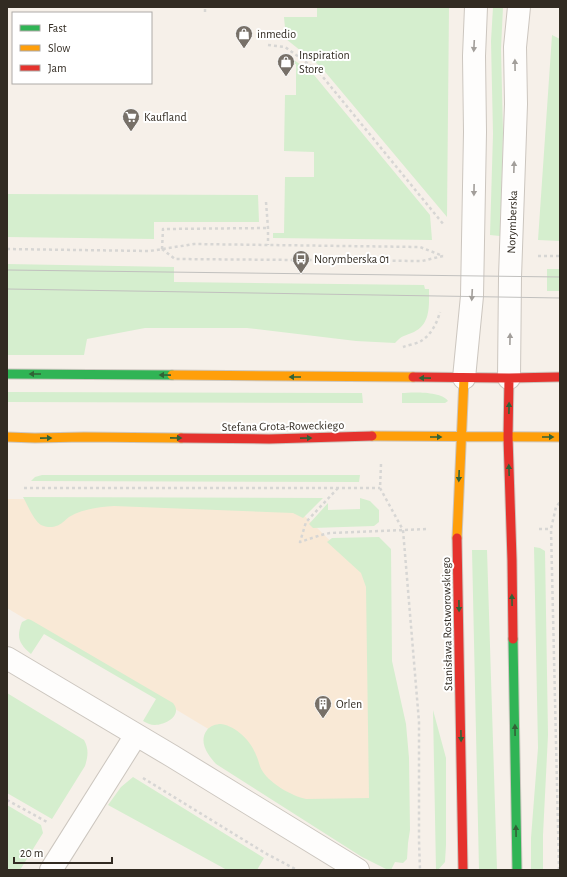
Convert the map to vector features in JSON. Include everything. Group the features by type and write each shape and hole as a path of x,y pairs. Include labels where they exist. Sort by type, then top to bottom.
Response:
{"main road":[{"path":"7,374 464,378 560,377"},
{"name":"Stanisława Rostworowskiego","path":"464,378 457,529 464,870"},
{"name":"Norymberska","path":"508,437 509,378"},
{"name":"Stefana Grota-Roweckiego","path":"7,437 269,439 382,436 560,437"},
{"path":"508,437 512,560 517,870"}],"street":[{"path":"464,378 473,276 472,256 475,132 474,56 476,7"},
{"name":"Norymberska","path":"509,378 510,277 516,104 515,47 519,7"},
{"path":"7,658 358,870"},
{"path":"51,870 136,735"}],"path":[{"path":"205,7 205,12"},
{"path":"268,45 285,47 318,71 446,227"},
{"path":"266,202 268,245"},
{"path":"162,249 163,229 268,228"},
{"path":"7,249 150,251 194,244 420,247 443,256"},
{"path":"162,249 175,259 422,261 443,256"},
{"path":"443,256 443,262"},
{"path":"402,348 421,341 430,333 438,321 441,309"},
{"path":"381,474 380,488 403,530 419,722 420,870"},
{"path":"24,488 380,488"},
{"path":"338,488 306,522 300,542 330,533 426,529"},
{"path":"559,870 551,529 556,507 560,502"},
{"path":"533,529 551,529"},
{"path":"138,774 265,853 297,870"},
{"path":"7,800 47,822"}],"shaded area":[{"path":"7,499 288,500 370,579 374,807 364,840 256,778 255,757 7,608"}],"green space":[{"path":"317,7 449,7 447,217 321,67 286,39 284,17 317,17"},
{"path":"493,7 503,7 501,49 503,133 500,236 490,235 493,134 491,41"},
{"path":"552,35 560,39 560,241 538,240"},
{"path":"285,53 314,75 430,215 432,240 273,238 273,233 284,233 285,177 314,177 314,152 284,151 285,95 296,95 296,64 285,64"},
{"path":"7,194 258,195 259,222 154,222 154,239 7,237"},
{"path":"7,264 174,267 174,282 424,285 425,289 429,289 429,308 424,324 420,329 402,337 395,343 356,341 247,328 145,328 87,339 84,355 7,355"},
{"path":"547,269 560,269 560,291 547,291"},
{"path":"7,392 362,393 363,403 7,402"},
{"path":"419,392 440,395 448,401 445,403 402,403 402,393"},
{"path":"42,475 360,475 359,482 31,481 35,477"},
{"path":"23,497 323,498 303,518 293,513 114,506 85,510 69,517 60,525 46,527 38,523"},
{"path":"360,498 370,501 379,510 379,522 374,526 313,528 309,524 328,503 328,510 360,509"},
{"path":"379,537 391,549 392,661 406,724 409,758 410,830 407,859 403,863 395,862 391,870 388,870 362,857 216,764 207,752 203,739 210,727 217,724 227,725 242,735 251,745 262,770 271,781 282,789 300,797 306,799 369,798 366,587 361,573 327,542 332,538"},
{"path":"534,547 545,551 548,735 543,835 543,870 531,870 531,838 538,748"},
{"path":"472,550 487,550 497,870 479,870"},
{"path":"28,619 173,703 176,707 175,715 168,721 159,725 152,725 143,721 156,699 44,634 31,654 21,643 19,636 22,622"},
{"path":"7,693 84,740 86,743 88,753 85,766 52,819 7,793"},
{"path":"433,710 446,758 445,862 438,870 436,870"},
{"path":"133,777 264,858 257,870 227,870 108,805 121,787"},
{"path":"7,805 41,825 43,833 20,870 7,870"}],"tram line":[{"path":"7,270 560,277"},
{"path":"7,289 560,298"}],"traffic: fast":[{"path":"7,374 172,375"},
{"path":"513,639 517,870"}],"traffic: slow":[{"path":"172,375 413,377"},
{"path":"457,538 464,378"},
{"path":"372,436 560,437"},
{"path":"7,437 181,438"}],"traffic: jam":[{"path":"413,377 560,377"},
{"path":"509,378 508,437 513,639"},
{"path":"181,438 269,439 372,436"},
{"path":"457,538 463,870"}],"place":[{"name":"inmedio","path":"244,49"},
{"name":"Inspiration Store","path":"286,77"},
{"name":"Kaufland","path":"131,132"},
{"name":"Norymberska 01","path":"301,274"},
{"name":"Orlen","path":"323,719"}]}
